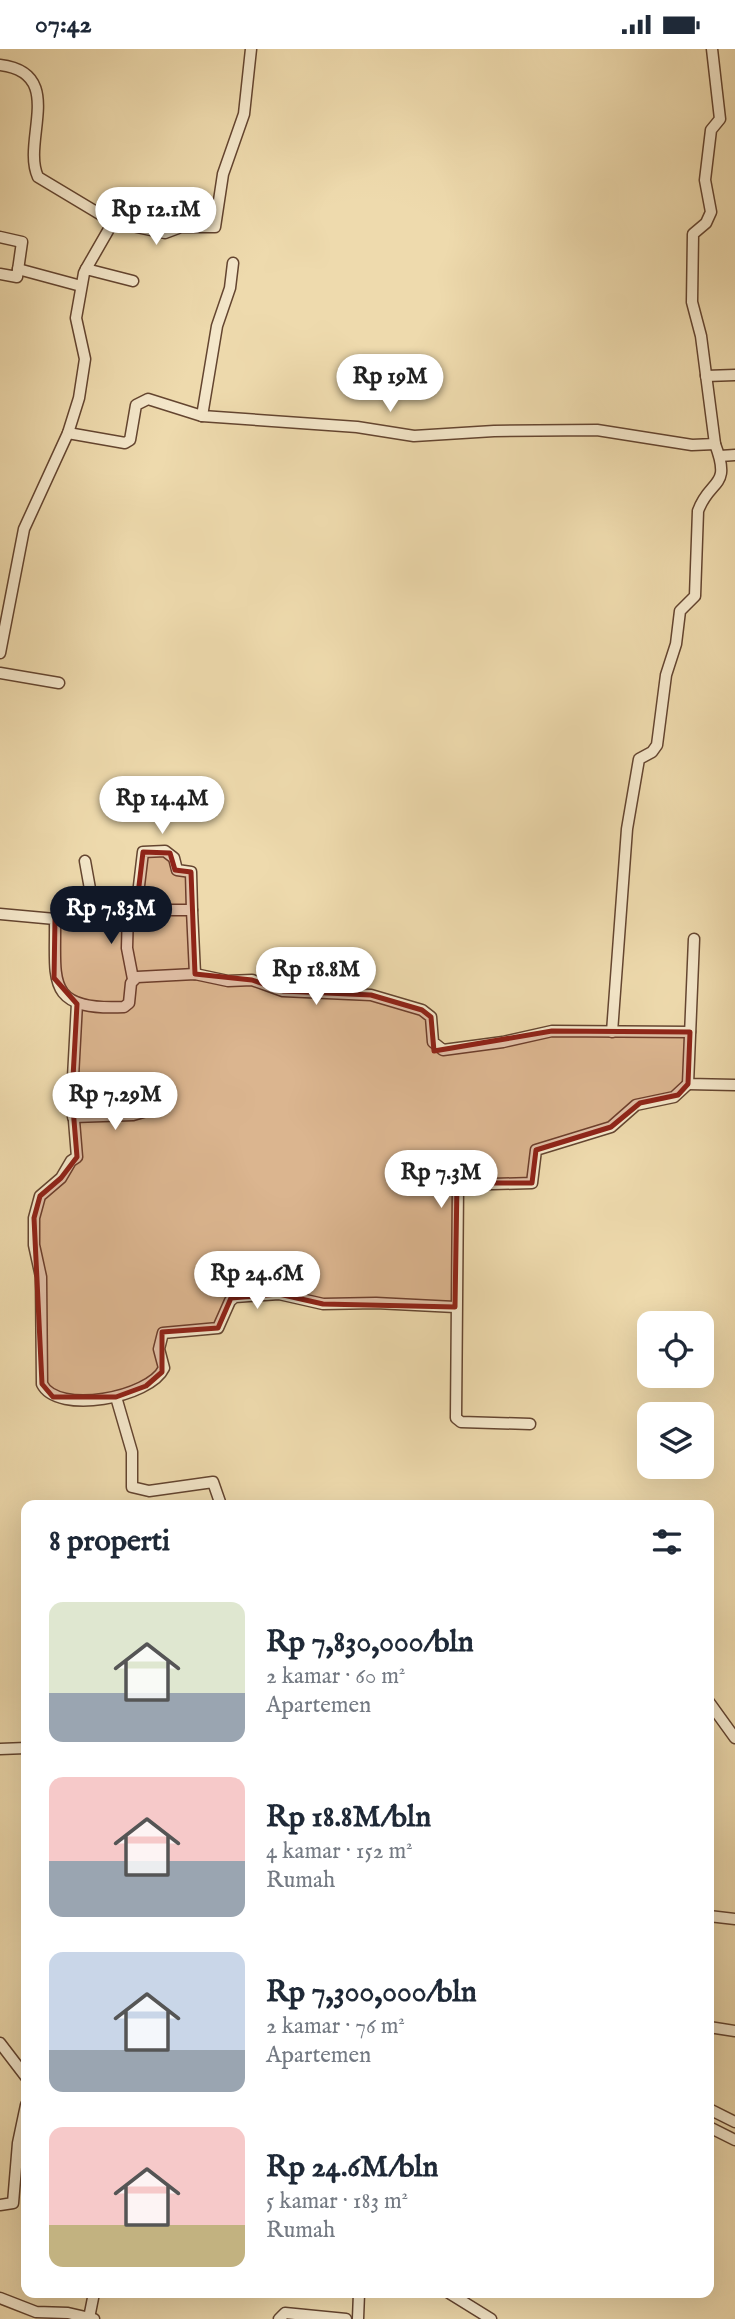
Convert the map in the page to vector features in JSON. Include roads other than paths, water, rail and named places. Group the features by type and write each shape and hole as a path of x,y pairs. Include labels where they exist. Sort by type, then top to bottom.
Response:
{"street":[{"path":"0,65 22,71 34,85 38,101 35,165 38,177 113,222 165,233 181,227 215,227 223,174 244,114 251,49"},
{"path":"612,1032 631,801 639,759 652,752 657,745 666,674 676,644 680,611 695,596 698,511 706,493 721,479 720,456 715,444 701,336 692,302 691,253 694,234 706,223 711,212 705,180 710,130 720,119 712,49"},
{"path":"0,653 5,601 24,529 68,433 79,398 85,359 76,318 81,286 86,269 113,222"},
{"path":"0,237 22,241 17,278 0,274"},
{"path":"202,415 217,326 230,288 233,263"},
{"path":"18,269 81,286"},
{"path":"86,269 133,281"},
{"path":"706,376 735,375"},
{"path":"68,433 125,443 130,440 134,411 140,401 148,400 202,415 357,427 414,436 494,431 597,430 692,445 715,444"},
{"path":"720,456 735,455"},
{"path":"0,673 60,683"},
{"path":"55,919 54,978 62,991 77,1003 108,1008 128,1006 133,979 127,948 143,852 165,852 174,858 177,870 191,872 195,974"},
{"path":"85,861 92,900"},
{"path":"92,900 132,911 192,910"},
{"path":"0,913 55,919 71,918 92,900"},
{"path":"688,1084 694,939"},
{"path":"133,979 195,974 228,981 252,980 284,991 371,995 422,1010 431,1017 433,1042 443,1050 503,1042 552,1031 690,1032"},
{"path":"77,1003 72,1052 77,1157 71,1161 61,1178 40,1196 34,1218 34,1245 41,1277 42,1384 53,1397 71,1400 116,1397 146,1386 162,1372 164,1364 159,1349 163,1333 218,1328 230,1301 235,1297 279,1294 323,1304 376,1303 455,1307"},
{"path":"530,1424 457,1419 455,1307 458,1185 532,1183 536,1150 611,1127 636,1105 674,1097 688,1084 735,1085"},
{"path":"73,1117 133,1115 150,1109"},
{"path":"116,1397 132,1452 132,1487 149,1490 213,1482 219,1500"},
{"path":"714,1709 735,1738"},
{"path":"0,1749 21,1748"},
{"path":"714,1917 735,1919"},
{"path":"714,2028 735,2031"},
{"path":"0,2043 21,2070"},
{"path":"714,2112 735,2122"},
{"path":"0,2205 13,2203 21,2129"},
{"path":"714,2130 735,2140"},
{"path":"0,2298 36,2312 68,2313 92,2318 94,2298"},
{"path":"358,2319 359,2298"},
{"path":"457,2298 491,2319"},
{"path":"279,2319 285,2313 346,2319"}]}
